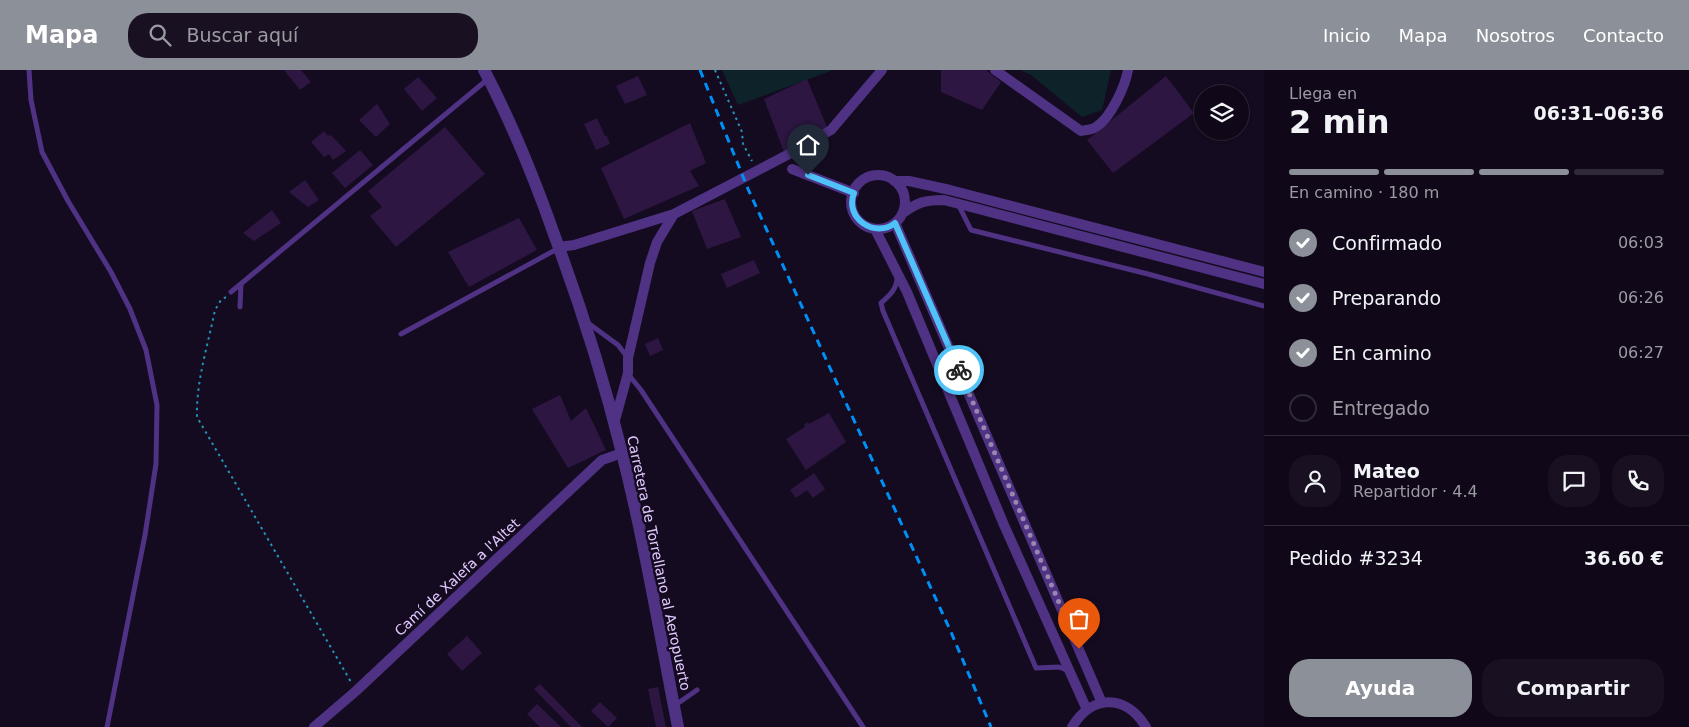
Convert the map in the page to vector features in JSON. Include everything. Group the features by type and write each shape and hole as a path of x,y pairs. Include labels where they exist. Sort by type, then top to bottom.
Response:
{"street":[{"path":"559,248 674,214 789,154 831,130 882,70"},
{"path":"995,70 1081,131 1096,127 1109,114 1126,84 1128,70"},
{"name":"Carretera de Torrellano al Aeropuerto","path":"486,74 530,171 559,248 614,424 642,540 678,727"},
{"path":"792,168 854,193"},
{"path":"903,212 905,204 904,195 900,187 887,177 878,175 869,177 861,181 854,193 852,205 854,214 859,221 875,229 895,223 903,212 915,204 927,200 944,200 1264,284"},
{"path":"894,181 909,181 950,190 1264,272"},
{"path":"614,424 628,373 628,358 650,263 658,242 674,214"},
{"path":"895,223 1102,703"},
{"path":"875,229 910,301 1004,525 1086,710"},
{"name":"Camí de Xalefa a l'Altet","path":"314,727 602,460 622,452"},
{"path":"1072,727 1079,716 1086,710 1102,703 1116,703 1128,707 1139,716 1146,727"}],"lane":[{"path":"29,70 31,100 42,152 68,201 111,272 130,309 146,350 157,405 156,464 145,535 107,727"},
{"path":"232,292 486,74"},
{"path":"957,204 972,230 1148,274 1264,306"},
{"path":"401,334 559,248"},
{"path":"897,273 897,285 881,303 883,311 1013,615 1036,668 1059,667 1069,671"},
{"path":"240,307 241,284"},
{"path":"583,320 618,344 628,358"},
{"path":"628,373 863,727"},
{"path":"674,706 697,690"}],"path":[{"path":"715,70 742,132 743,144 757,170"},
{"path":"232,292 221,300 215,310 200,380 197,417 356,690"}],"shaded area":[{"path":"722,70 833,70 738,105"},
{"path":"1020,70 1111,70 1102,110 1082,117 1031,75"}],"building":[{"path":"284,70 301,70 311,82 300,90"},
{"path":"941,70 986,70 1001,82 982,110 941,92"},
{"path":"638,76 647,95 625,104 616,86"},
{"path":"1166,76 1194,113 1113,173 1087,140"},
{"path":"418,77 437,98 422,111 404,89"},
{"path":"807,79 827,127 784,152 764,99"},
{"path":"377,104 390,124 376,137 359,120"},
{"path":"597,118 610,144 596,150 584,124"},
{"path":"690,123 706,163 690,171 699,186 624,219 601,168"},
{"path":"445,127 485,174 396,247 370,216 382,207 368,191"},
{"path":"324,131 328,136 331,135 346,151 333,160 329,154 324,157 311,142"},
{"path":"360,150 373,165 345,188 332,173"},
{"path":"305,180 319,200 308,207 289,192"},
{"path":"725,199 741,237 707,249 692,211"},
{"path":"272,210 281,223 254,241 243,233"},
{"path":"519,218 537,250 469,287 448,252"},
{"path":"754,260 760,273 727,288 721,274"},
{"path":"658,338 663,350 650,356 645,344"},
{"path":"560,395 571,421 586,408 606,450 568,468 532,409"},
{"path":"829,413 846,442 806,470 786,439 805,427 804,425 808,422 809,424"},
{"path":"814,473 825,489 813,498 807,490 796,498 790,490"},
{"path":"467,636 482,653 462,671 447,654"},
{"path":"540,684 582,727 571,727 534,689"},
{"path":"658,687 666,727 656,727 648,689"},
{"path":"600,702 617,718 608,727 591,711"},
{"path":"537,704 561,727 540,727 527,714"}],"railway":[{"path":"700,70 748,189 951,632 991,727"}],"way so far":[{"path":"959,370 1079,649"}],"route":[{"path":"808,175 854,193 852,205 854,214 866,226 875,229 892,226 895,223 959,370"}]}
